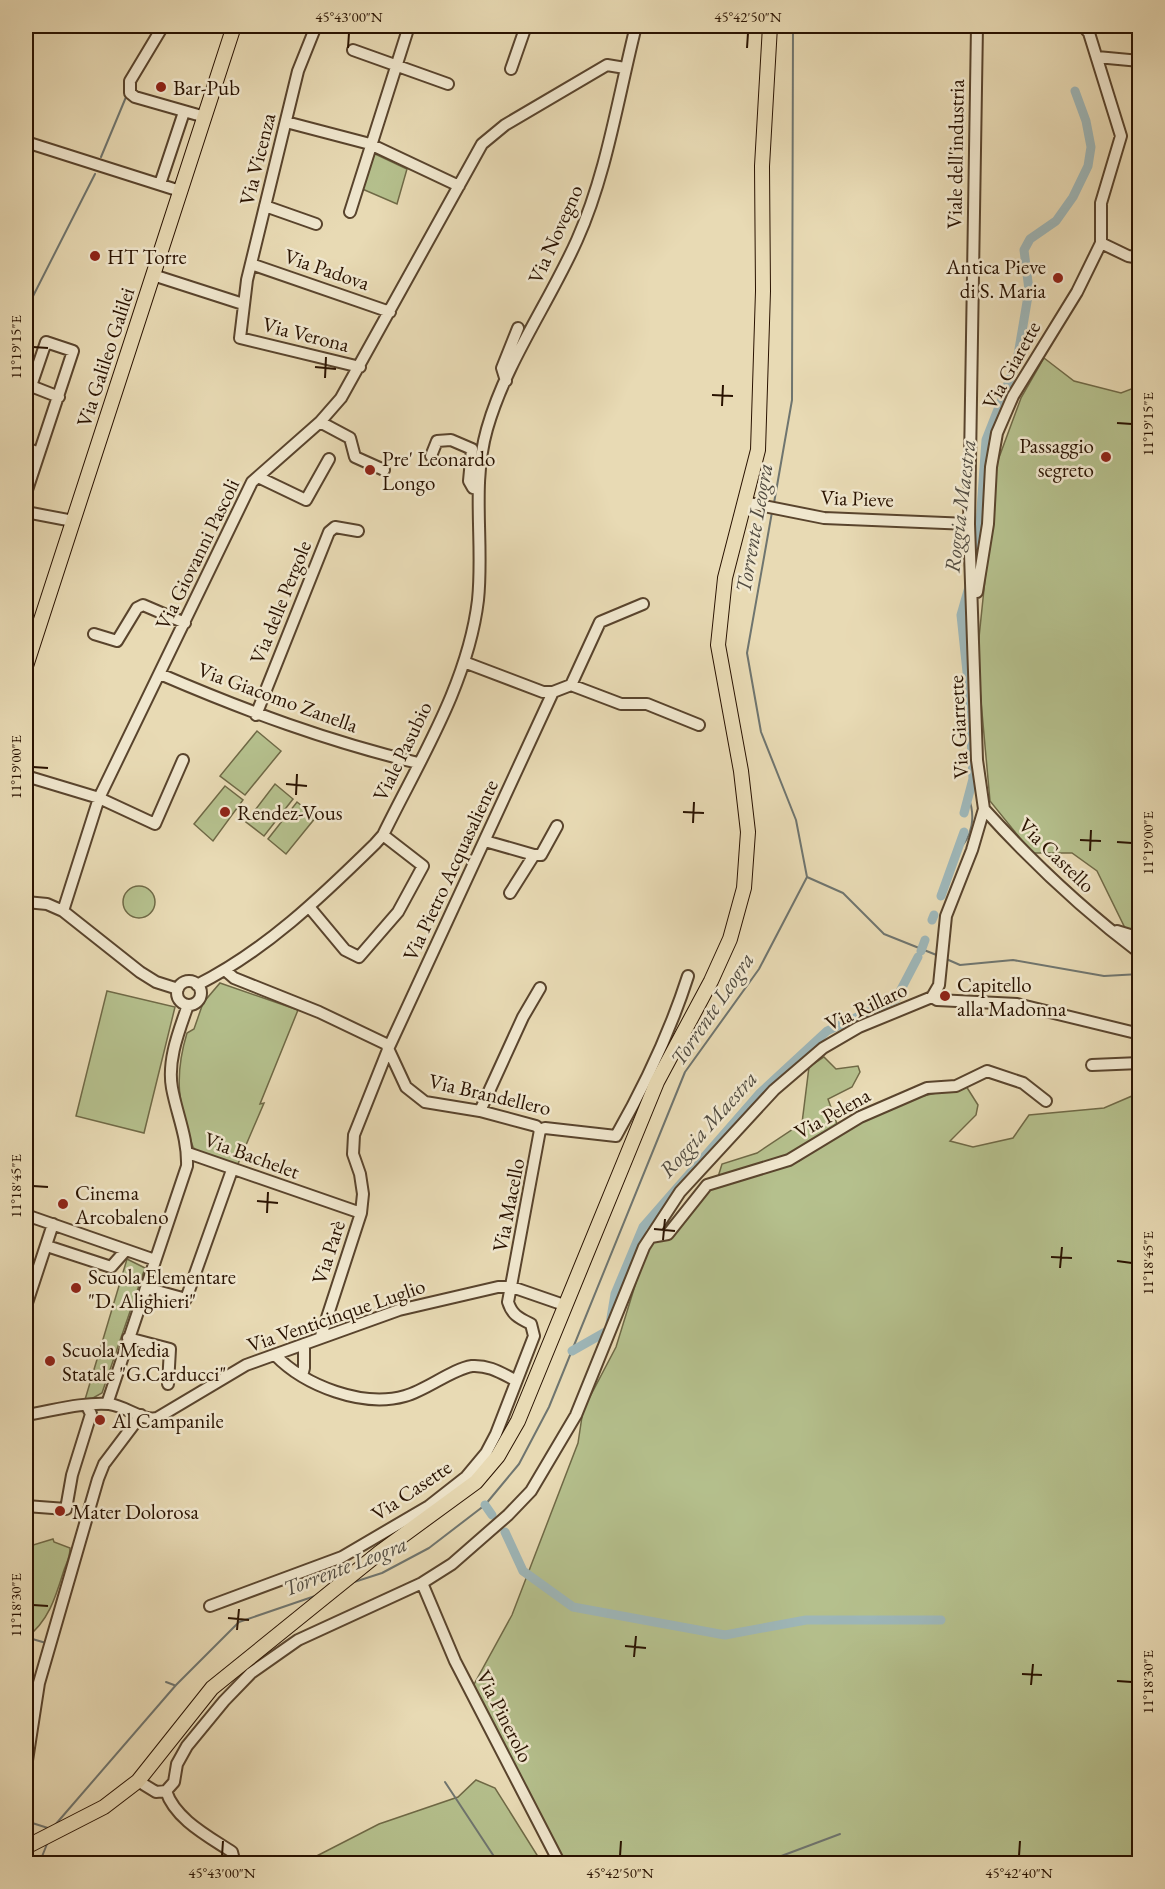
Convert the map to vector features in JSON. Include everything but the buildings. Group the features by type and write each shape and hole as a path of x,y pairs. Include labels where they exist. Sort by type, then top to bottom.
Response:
{"main road":[{"name":"Via Galileo Galilei","path":"26,666 234,26"},
{"path":"26,1847 115,1800 138,1781 212,1688 378,1553 476,1482 498,1456 518,1421 657,1082 724,953 744,888 748,832 741,771 718,645 725,578 758,450 763,291 762,166 770,26"}],"street":[{"path":"163,26 129,87 135,97 205,117"},
{"name":"Via Vicenza","path":"243,304 298,71 316,26"},
{"path":"350,212 394,66 409,26"},
{"path":"511,69 526,26"},
{"name":"Via Novegno","path":"482,448 506,381 589,213 636,26"},
{"name":"Viale dell'industria","path":"973,643 969,524 977,26"},
{"path":"1083,26 1089,33 1121,136 1101,203 1101,243 1128,256 1140,258"},
{"path":"353,50 448,84"},
{"path":"1097,57 1140,62"},
{"name":"Via Giovanni Pascoli","path":"63,911 99,798 252,482 321,422 341,398 360,368 482,144 505,125 607,65 625,68"},
{"path":"160,184 184,112"},
{"path":"286,122 372,139 459,186"},
{"path":"26,142 180,190"},
{"path":"265,206 316,224"},
{"name":"Via Giarette","path":"973,622 988,524 991,467 997,433 1013,396 1077,292 1101,243"},
{"name":"Via Padova","path":"251,264 390,312"},
{"path":"153,275 243,304"},
{"name":"Via Verona","path":"243,304 240,338 360,368"},
{"path":"506,381 502,368 518,328"},
{"path":"26,493 59,397 73,351 46,342 28,386 59,397"},
{"path":"321,422 350,438 355,457 384,470"},
{"path":"431,456 437,441 452,440 472,449 469,481 473,488 478,489"},
{"path":"26,448 39,453"},
{"name":"Viale Pasubio","path":"178,989 187,981 197,985 226,971 310,908 383,835 464,662 478,600 478,489 482,448"},
{"path":"258,477 306,500 329,459"},
{"name":"Via Pieve","path":"744,502 802,515 969,524"},
{"path":"26,512 73,521"},
{"name":"Via delle Pergole","path":"256,715 329,532 335,527 342,526 358,531"},
{"path":"571,685 600,622 643,604"},
{"path":"94,634 117,641 137,608 142,605 185,623"},
{"name":"Via Giarrette","path":"973,643 977,760 984,809"},
{"path":"464,662 543,692 553,692 571,685 621,704 647,704 699,725"},
{"name":"Via Giacomo Zanella","path":"160,674 256,715 314,736 418,763"},
{"name":"Via Pietro Acquasaliente","path":"383,1064 553,692"},
{"path":"26,776 99,798 155,824 183,760"},
{"name":"Via Castello","path":"984,809 1030,860 1105,927 1140,953"},
{"name":"Via Rillaro","path":"166,1791 174,1782 177,1764 187,1746 224,1701 251,1673 298,1640 422,1582 479,1543 531,1491 576,1415 603,1353 627,1286 651,1237 680,1192 774,1090 823,1048 859,1027 932,997 939,985 946,915 972,850 984,809"},
{"path":"485,841 541,855 557,826"},
{"path":"310,908 345,950 359,957 398,912 423,866 383,835"},
{"path":"510,893 534,855"},
{"path":"26,902 47,904 63,911 141,972 156,982 178,989 178,1000 188,1005 196,1003 200,996 197,985"},
{"name":"Via Castello","path":"1105,927 1140,938"},
{"path":"226,971 234,978 320,1012 381,1040 389,1047"},
{"name":"Via Brandellero","path":"389,1047 406,1087 418,1098 435,1105 480,1111 537,1126 540,1130 616,1136 638,1097 674,1021 688,976"},
{"path":"480,1111 540,988"},
{"path":"932,997 938,1000 1017,1004 1140,1034"},
{"path":"107,1404 183,1183 188,1153 184,1128 172,1086 171,1070 175,1044 188,1005"},
{"path":"1092,1065 1140,1063"},
{"name":"Via Parè","path":"321,1336 361,1213 363,1194 360,1174 353,1154 354,1135 383,1064"},
{"name":"Via Pelena","path":"651,1237 668,1234 707,1185 789,1160 860,1117 927,1088 956,1086 987,1071 1023,1083 1046,1101"},
{"name":"Via Macello","path":"512,1287 541,1136 540,1130"},
{"name":"Via Bachelet","path":"188,1153 303,1194"},
{"path":"146,1288 186,1299 225,1198 232,1170"},
{"name":"Via Parè","path":"303,1194 361,1213"},
{"path":"26,1215 155,1260"},
{"path":"26,1306 47,1246 49,1223"},
{"path":"47,1246 111,1267 126,1250"},
{"name":"Via Venticinque Luglio","path":"26,1415 107,1404 157,1418 246,1365 321,1336 399,1310 498,1287 512,1287 564,1305"},
{"name":"Via Casette","path":"210,1606 342,1557 429,1506 466,1477 486,1453 496,1434 515,1380 534,1336 531,1324 511,1311 508,1302 512,1287"},
{"path":"128,1338 170,1349 168,1384"},
{"path":"302,1376 304,1344"},
{"path":"275,1355 302,1376 332,1391 359,1398 404,1396 471,1366 491,1367 515,1380"},
{"path":"26,1506 66,1509 72,1474 91,1414 87,1406"},
{"path":"26,1767 39,1683 98,1479 104,1464 141,1415"},
{"name":"Via Pinerolo","path":"422,1582 455,1661 560,1863"},
{"path":"138,1781 156,1792 166,1791 169,1802 188,1821 232,1852 235,1863"}],"green space":[{"path":"371,152 407,169 397,204 360,188"},
{"path":"1044,358 1074,381 1121,393 1139,386 1139,937 1128,934 1097,871 1072,853 1032,853 990,801 977,657 997,463 1021,398"},
{"path":"257,731 281,751 245,795 220,776"},
{"path":"275,784 293,799 264,836 246,822"},
{"path":"225,786 243,800 213,841 194,824"},
{"path":"297,802 316,817 286,854 268,839"},
{"path":"139,886 150,891 155,902 150,913 139,918 128,913 123,902 128,891"},
{"path":"220,983 298,1010 260,1104 264,1103 237,1166 197,1152 193,1147 181,1104 180,1063 187,1033 194,1029 203,1003"},
{"path":"107,991 175,1007 144,1133 76,1116"},
{"path":"824,1057 836,1069 858,1066 860,1072 852,1087 828,1099 837,1124 803,1153 718,1177 722,1164 757,1153 802,1123 809,1067"},
{"path":"966,1086 978,1105 976,1115 950,1141 973,1147 1013,1138 1029,1115 1104,1108 1139,1093 1139,1863 564,1863 472,1688 512,1615 578,1443 583,1410 616,1347 642,1263 661,1226 684,1221 712,1183 799,1161 872,1108"},
{"path":"127,1259 145,1268 102,1393 84,1403"},
{"path":"53,1539 54,1542 70,1548 69,1557 51,1607 41,1624 26,1638 26,1592 33,1545"},
{"path":"476,1780 495,1788 542,1863 303,1863 379,1824 458,1797"}],"waterway":[{"name":"Torrente Leogra","path":"774,503 792,400 793,26"},
{"name":"Roggia Maestra","path":"972,574 978,552 986,440 1017,361 1029,290 1024,250 1030,239 1056,221 1073,197 1088,166 1091,147 1086,121 1075,91"},
{"path":"101,157 126,97"},
{"path":"26,310 95,174"},
{"name":"Torrente Leogra","path":"351,1583 382,1573 429,1548 485,1505 519,1464 549,1407 685,1072 759,969 807,877 796,820 761,732 747,653 772,512"},
{"name":"Roggia Maestra","path":"964,813 973,779 969,691 961,615 969,587"},
{"path":"957,851 967,839 972,826 972,811 968,796"},
{"name":"Roggia Maestra","path":"941,896 964,832"},
{"path":"807,877 843,893 884,934 939,956"},
{"name":"Roggia Maestra","path":"932,920 934,915"},
{"name":"Roggia Maestra","path":"921,951 925,940"},
{"name":"Roggia Maestra","path":"572,1351 609,1330 615,1294 643,1227 760,1093 827,1031 896,999 918,957"},
{"path":"944,958 960,965 1013,960 1104,976 1140,974"},
{"path":"485,1505 492,1515"},
{"path":"505,1532 523,1571 573,1607 725,1635 806,1620 941,1620"},
{"name":"Torrente Leogra","path":"55,1825 176,1685 239,1622 318,1595"},
{"path":"26,1634 29,1638 46,1643"},
{"path":"166,1682 174,1685"},
{"path":"445,1782 499,1864"},
{"path":"26,1821 51,1829"},
{"path":"730,1864 776,1858 840,1834"},
{"name":"Torrente Leogra","path":"39,1864 47,1844"}],"place":[{"name":"Bar-Pub","path":"161,87"},
{"name":"HT Torre","path":"95,256"},
{"name":"Antica Pieve di S. Maria","path":"1058,278"},
{"name":"Passaggio segreto","path":"1106,457"},
{"name":"Pre' Leonardo Longo","path":"370,470"},
{"name":"Rendez-Vous","path":"225,812"},
{"name":"Capitello alla Madonna","path":"945,996"},
{"name":"Cinema Arcobaleno","path":"63,1204"},
{"name":"Scuola Elementare \"D. Alighieri\"","path":"76,1288"},
{"name":"Scuola Media Statale \"G.Carducci\"","path":"50,1361"},
{"name":"Al Campanile","path":"100,1420"},
{"name":"Mater Dolorosa","path":"60,1511"}]}
